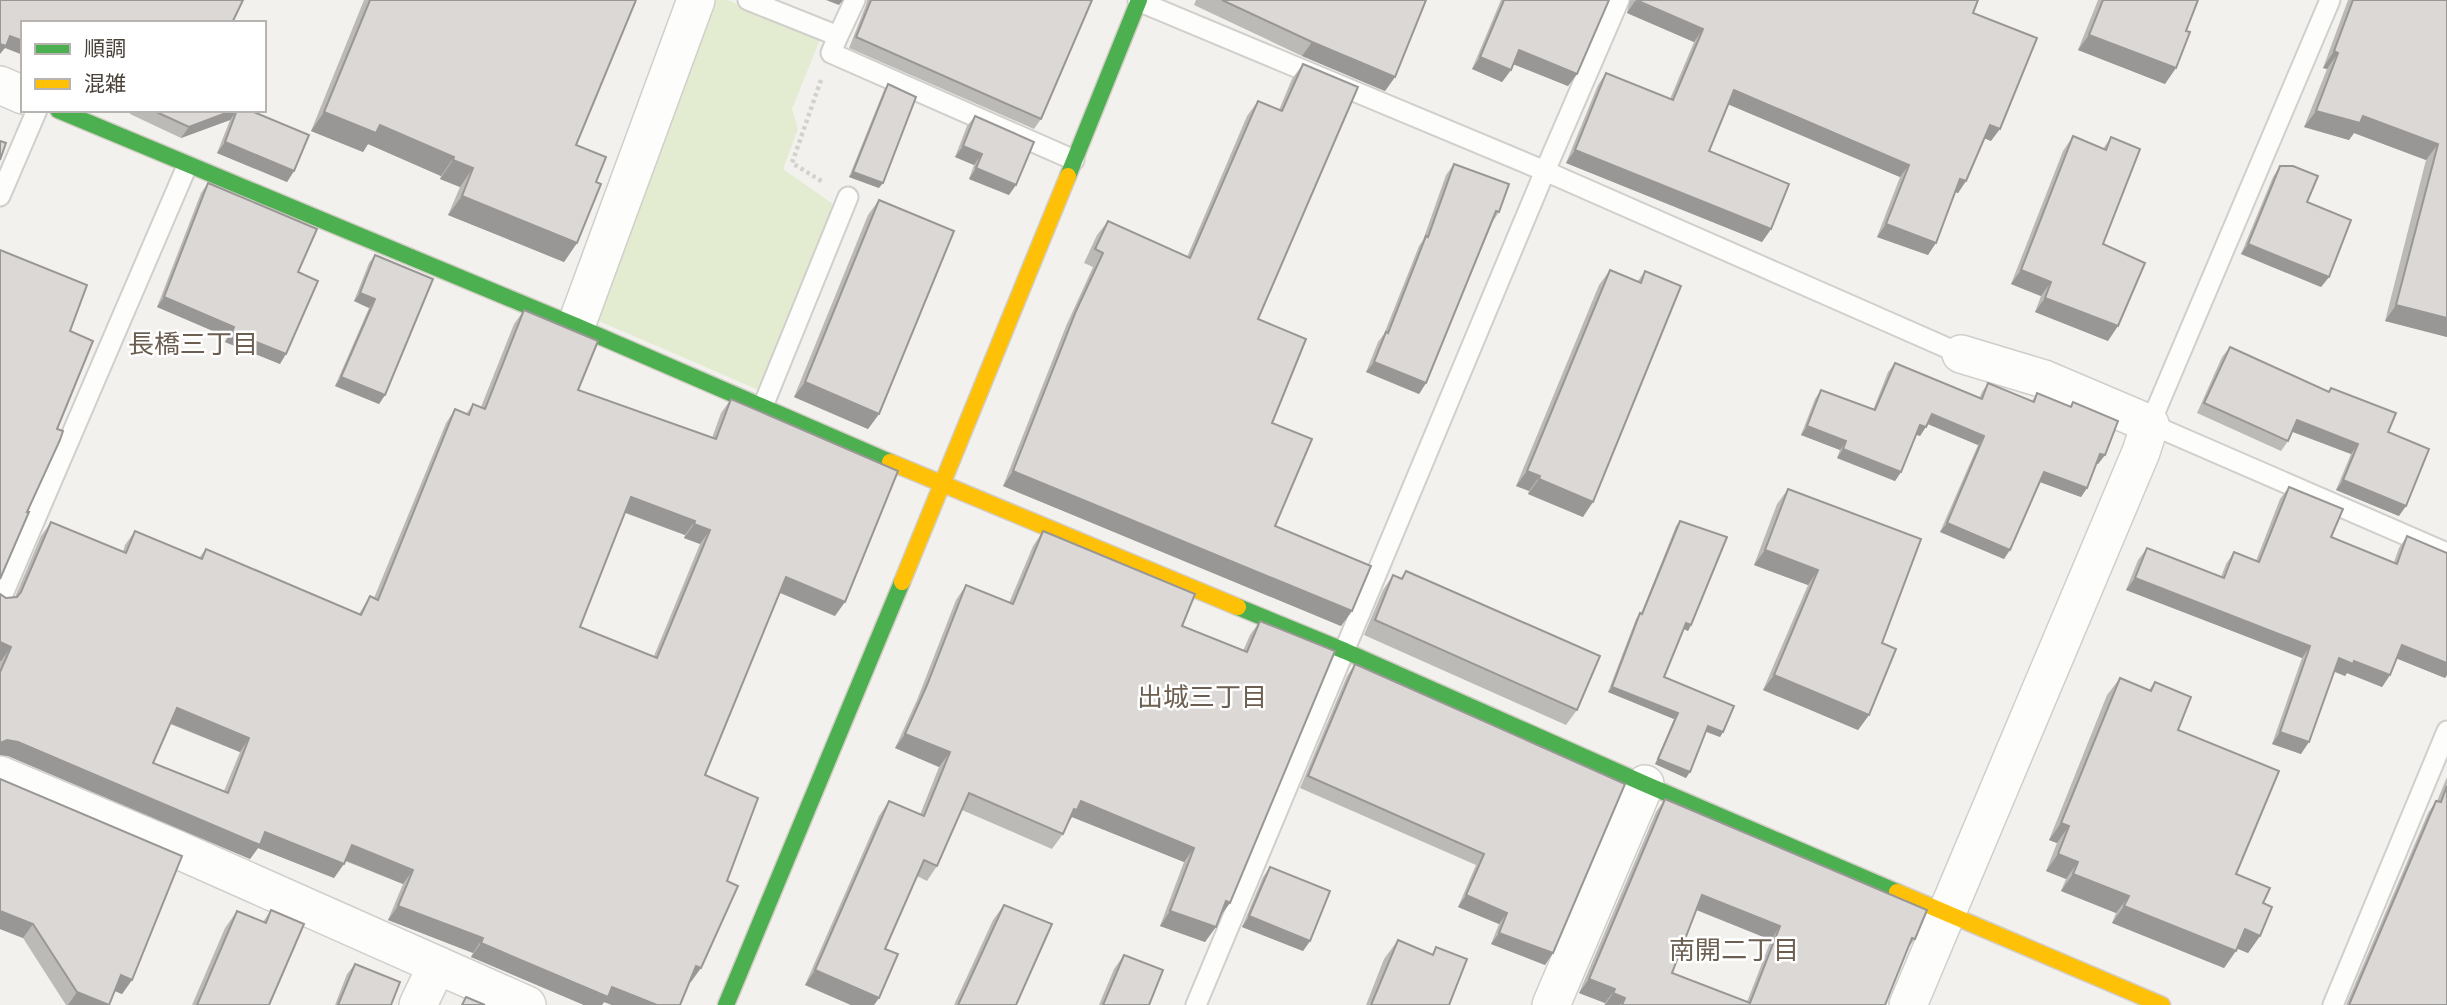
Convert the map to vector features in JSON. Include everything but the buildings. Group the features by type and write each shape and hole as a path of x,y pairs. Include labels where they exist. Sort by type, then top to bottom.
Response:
{"street":[{"path":"576,326 696,0"},
{"path":"726,1005 943,485 1137,0"},
{"path":"0,85 21,94"},
{"path":"63,112 576,326 943,485 1345,651 1644,784 2162,1005"},
{"path":"1908,1005 2141,452 2150,424 2044,379 1961,354"},
{"path":"0,775 176,849 527,1005"},
{"path":"1551,1005 1644,784"},
{"path":"418,1005 436,965"}],"lane":[{"path":"748,0 1074,160"},
{"path":"835,44 855,0"},
{"path":"1137,0 1545,171 1961,354"},
{"path":"1196,1005 1619,0"},
{"path":"2330,0 2150,424 2447,553"},
{"path":"0,196 36,112"},
{"path":"0,601 187,166"},
{"path":"763,406 848,197"},
{"path":"2333,1005 2447,731"}],"path":[{"path":"835,44 792,163 848,197"}],"green space":[{"path":"705,0 727,0 821,37 792,109 798,129 783,169 836,206 761,391 599,321 591,308"}],"traffic: fast":[{"path":"1068,176 1139,0"},
{"path":"63,112 576,326 890,462"},
{"path":"726,1005 902,582"},
{"path":"1238,607 1897,892"}],"traffic: slow":[{"path":"902,582 1068,176"},
{"path":"890,462 1238,607"},
{"path":"1897,892 2162,1005"}],"district":[{"name":"長橋三丁目","path":"193,344"},
{"name":"出城三丁目","path":"1202,697"},
{"name":"南開二丁目","path":"1734,950"}]}
